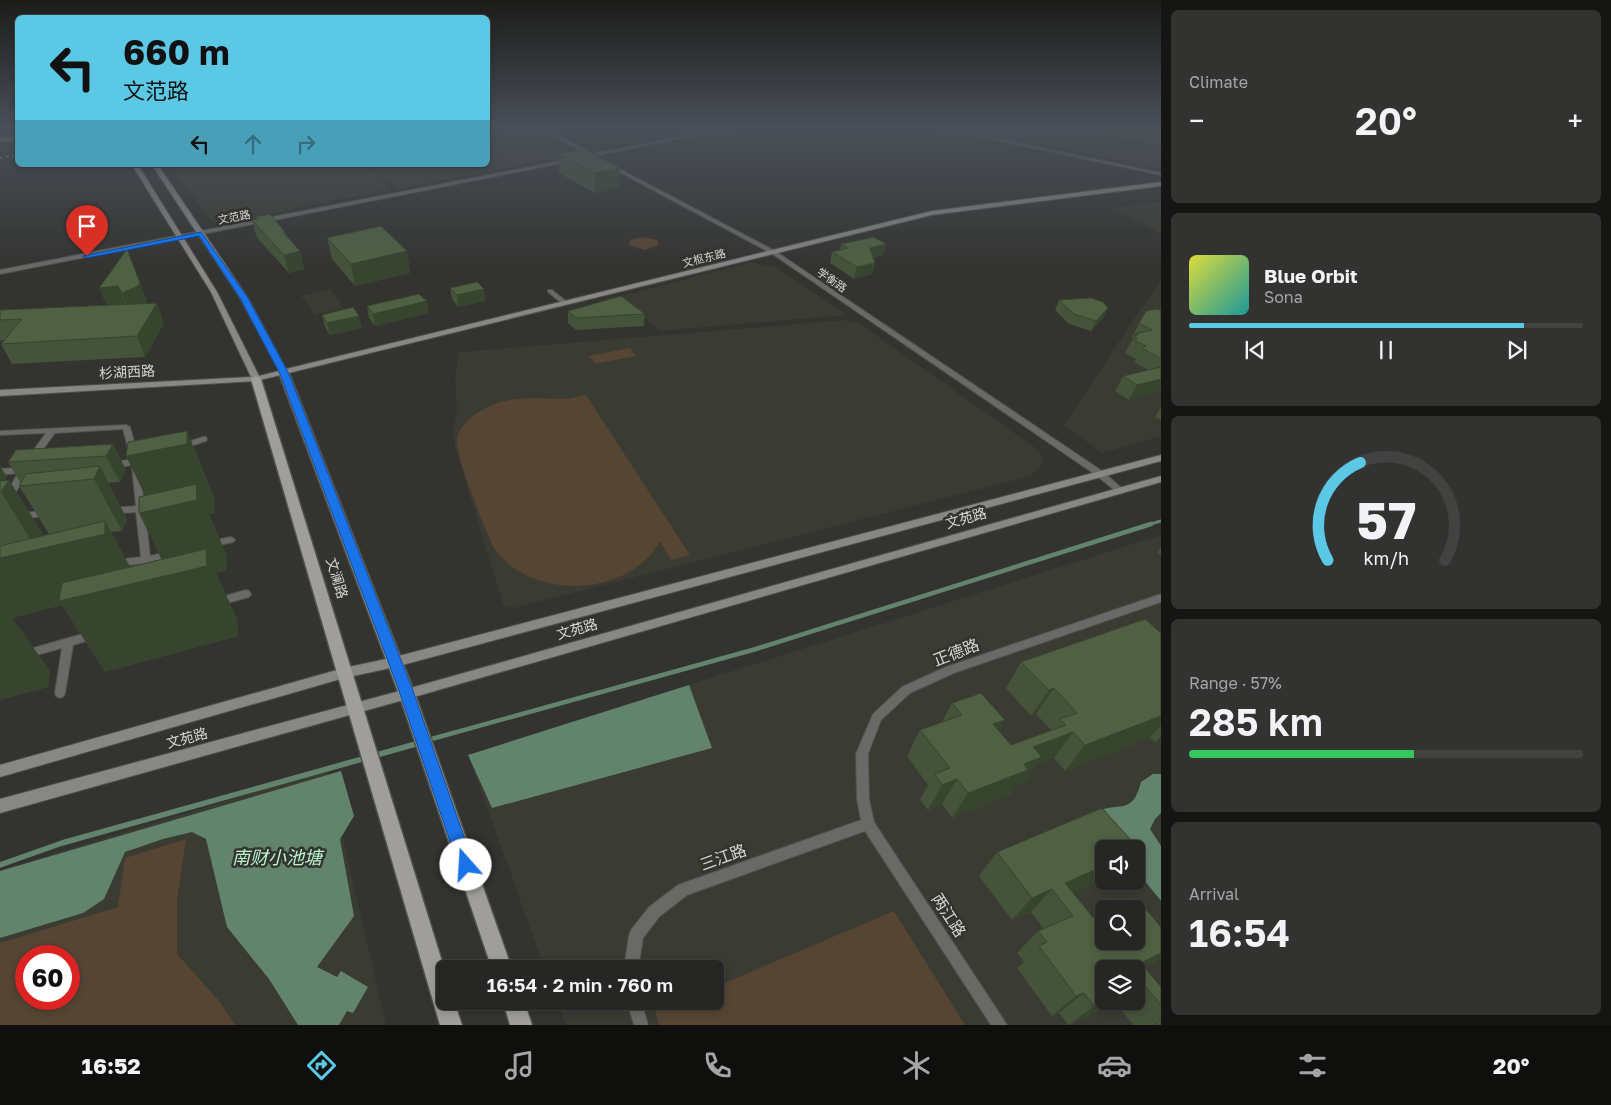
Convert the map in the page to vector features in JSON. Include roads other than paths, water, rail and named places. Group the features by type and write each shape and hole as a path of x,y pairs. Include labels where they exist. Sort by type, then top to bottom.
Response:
{"main road":[{"name":"文澜路","path":"141,175 214,292 256,379 451,1025"},
{"name":"文澜路","path":"162,175 244,298 284,374 407,694 499,960"},
{"name":"文枢东路","path":"256,379 284,374 932,213 1161,184"},
{"name":"杉湖西路","path":"0,393 256,379"},
{"name":"文苑路","path":"0,771 344,673 395,662 1161,458"},
{"name":"文苑路","path":"0,806 355,709 1161,479"},
{"path":"516,1010 521,1025"}],"street":[{"name":"文范路","path":"0,272 496,175"},
{"name":"学衡路","path":"628,175 773,252 1099,473"},
{"path":"424,189 432,196"},
{"path":"550,290 565,303"},
{"path":"0,433 126,427 136,463 147,580"},
{"path":"0,511 24,470 52,431"},
{"path":"170,451 203,440"},
{"path":"108,465 136,463 153,457"},
{"path":"0,472 33,470"},
{"path":"1099,473 1121,491"},
{"path":"103,511 141,509 158,504"},
{"path":"0,517 56,514"},
{"path":"202,546 230,540"},
{"path":"107,564 146,560 184,551"},
{"path":"207,604 246,594"},
{"name":"正德路","path":"868,824 863,799 862,754 877,717 906,690 950,670 1161,598"},
{"path":"17,657 104,632"},
{"path":"60,693 68,643"},
{"name":"三江路","path":"632,960 636,935 654,912 683,890 868,824"},
{"name":"两江路","path":"868,824 1000,1025"},
{"path":"637,1010 641,1025"}],"water":[{"path":"689,685 712,748 492,808 468,755"},
{"name":"南财小池塘","path":"341,771 354,816 340,839 354,916 317,967 337,977 341,971 368,987 353,1013 347,1011 339,1025 298,1025 269,979 227,927 206,839 192,832 163,839 125,852 104,899 83,913 0,938 0,871"},
{"path":"1153,774 1161,774 1161,813 1155,819 1150,829 1161,846 1161,901 1145,882 1145,840 1127,840 1097,811 1125,806 1130,803 1138,792 1141,782"}],"waterway":[{"path":"1147,525 1161,521"},
{"path":"428,740 756,649 1151,524"},
{"path":"373,756 419,743"},
{"path":"0,865 62,843 366,758"}]}
